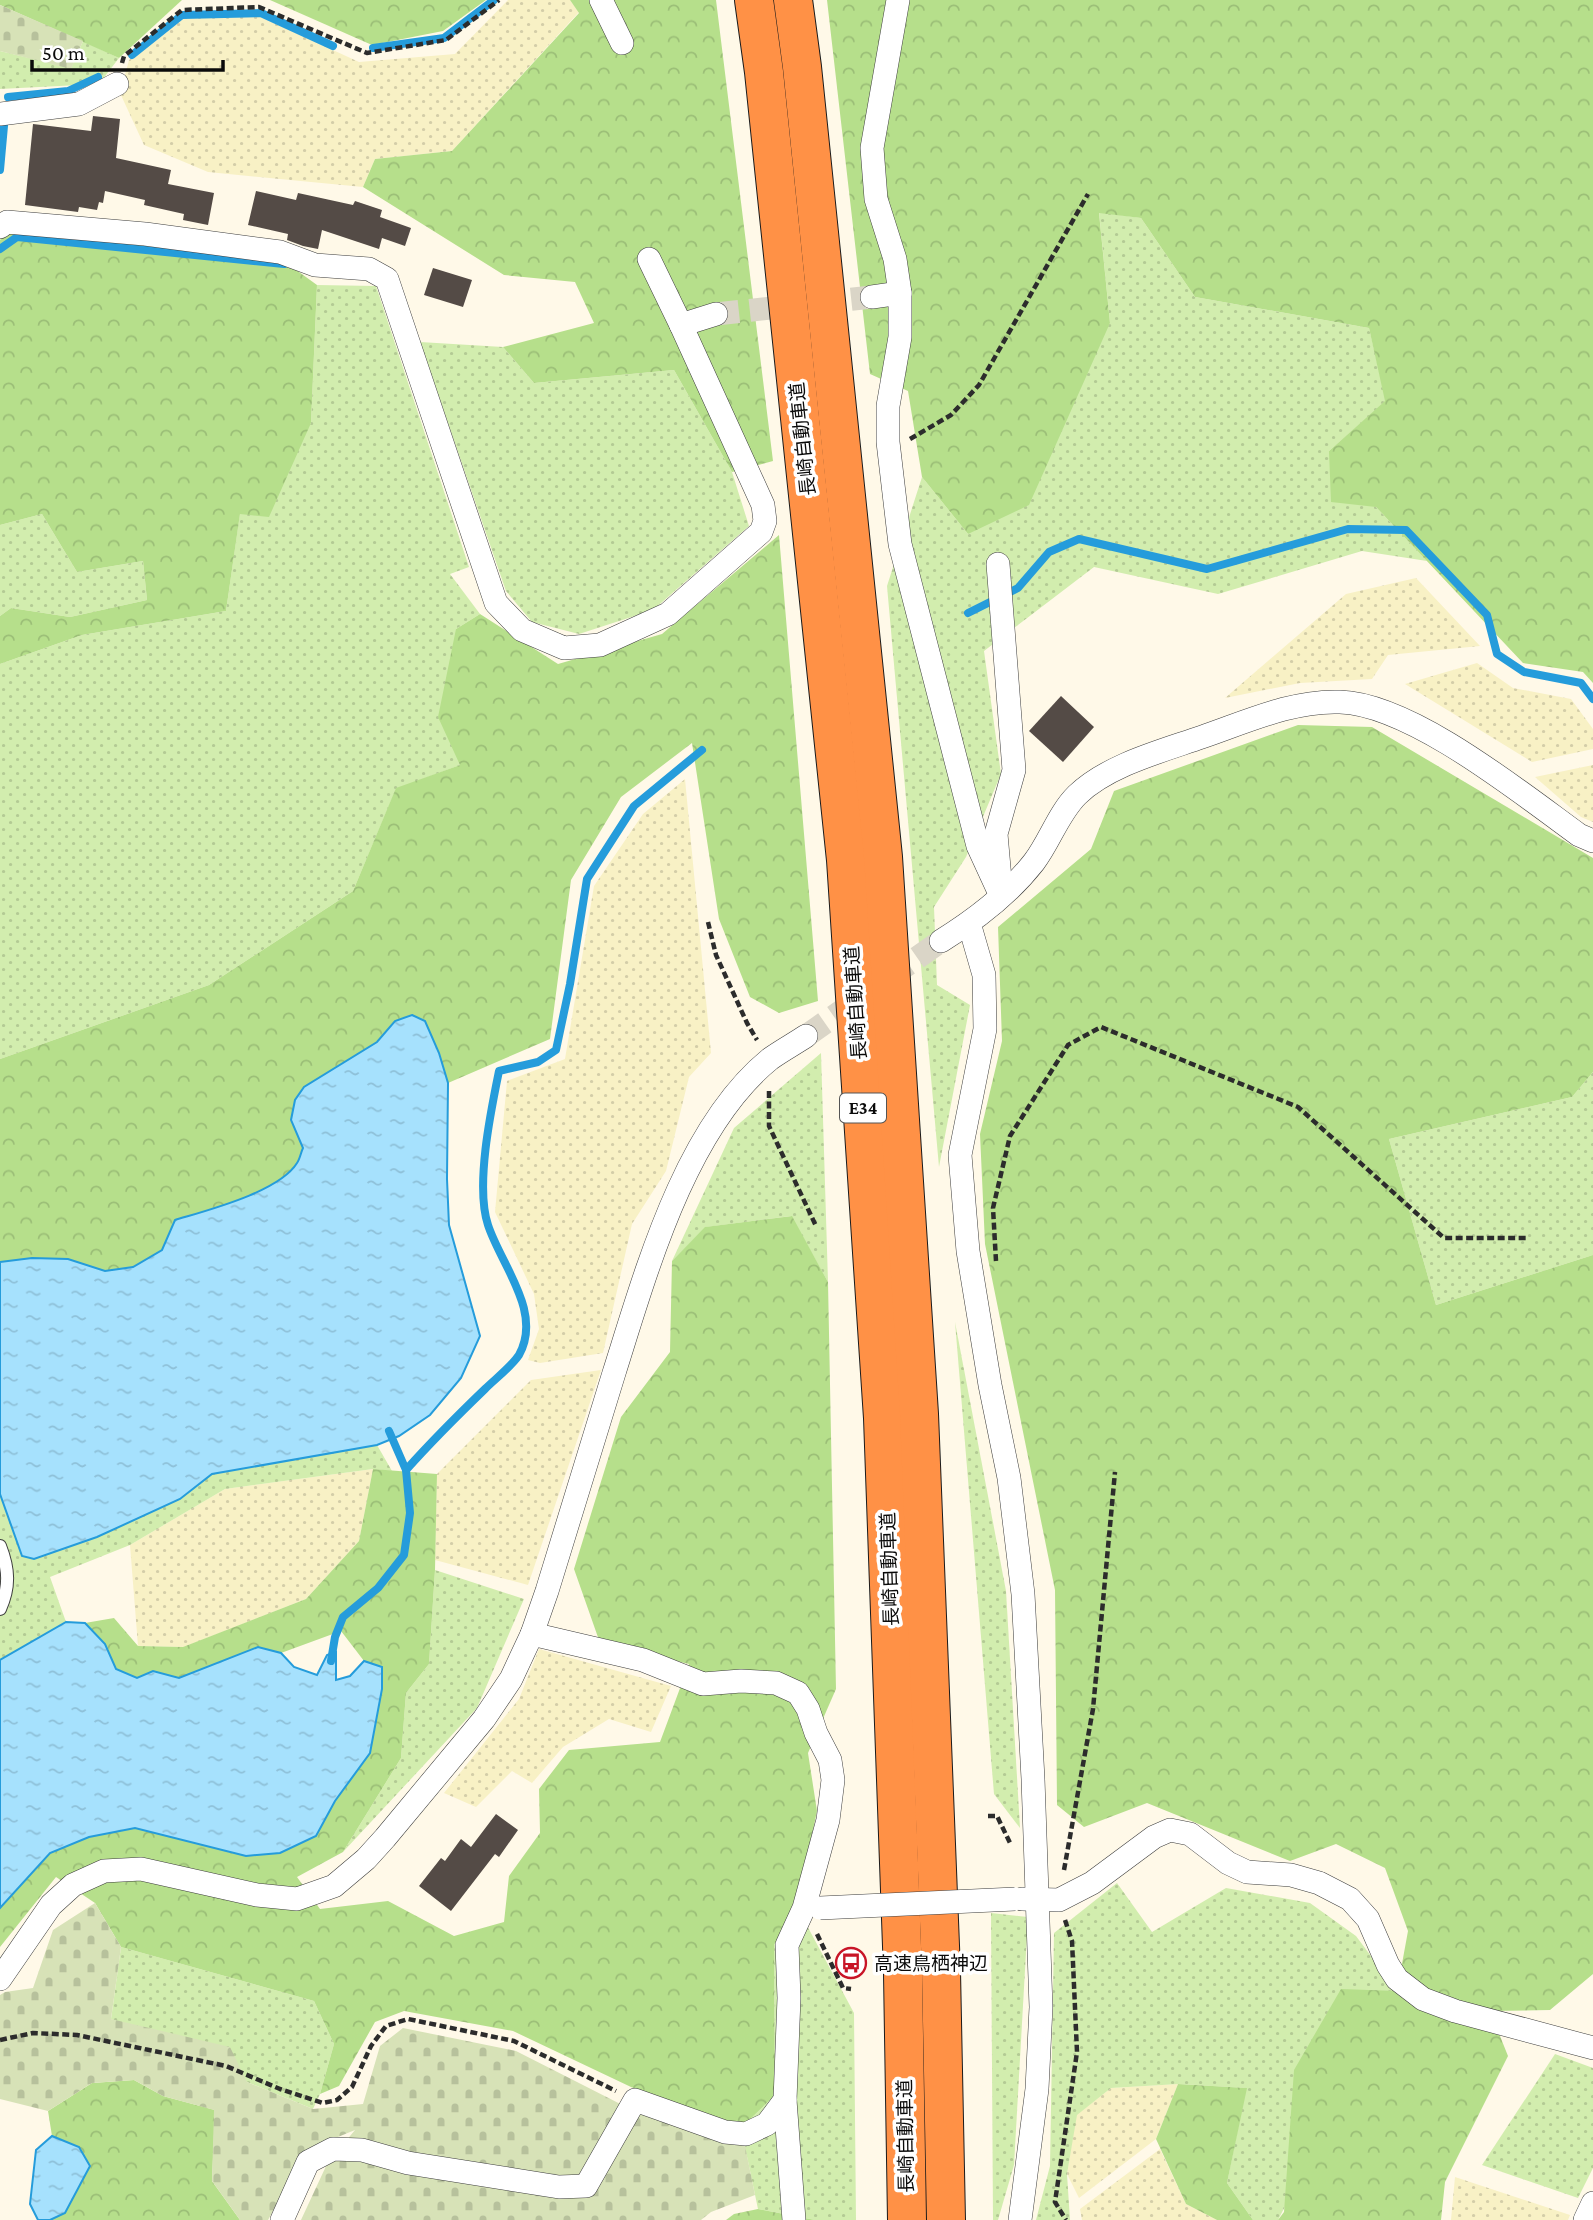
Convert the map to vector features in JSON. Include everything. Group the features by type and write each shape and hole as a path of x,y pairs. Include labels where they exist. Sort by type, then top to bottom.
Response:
{"highway":[{"name":"長崎自動車道","path":"754,0 767,100 846,860 883,1418 903,1974 907,2220"},
{"name":"長崎自動車道","path":"793,0 883,857 920,1428 941,1971 946,2220"}],"street":[{"path":"601,0 622,43"},
{"path":"898,0 872,148 876,199 895,259 900,293 900,337 888,407 888,442 900,544 978,846 1001,896"},
{"path":"0,114 79,104 117,84"},
{"path":"0,227 7,222 131,233 280,251 315,265 369,269 387,279 496,603 522,630 564,648 600,646 668,614 761,532 765,521 763,505 649,259"},
{"path":"872,297 900,293"},
{"path":"681,325 716,314"},
{"path":"998,564 1014,770 996,834 1001,896"},
{"path":"941,941 969,923 1001,896 1034,861 1058,820 1078,795 1107,775 1142,758 1278,711 1311,704 1341,702 1371,706 1404,719 1490,772 1579,835 1593,841"},
{"path":"969,923 984,975 985,1029 960,1155 968,1251 990,1385 1009,1478 1023,1594 1033,1779 1041,2007 1037,2089 1020,2220"},
{"path":"0,1979 51,1905 73,1885 104,1871 141,1869 257,1895 297,1899 334,1886 385,1838 484,1719 511,1679 532,1634 656,1241 690,1165 715,1122 740,1091 770,1060 806,1036"},
{"path":"532,1634 643,1660 703,1684 741,1681 776,1683 798,1693 808,1709 816,1733 830,1760 833,1780 812,1908 787,1945 789,1998 785,2100 794,2220"},
{"path":"812,1908 1037,1900 1092,1883 1154,1837 1170,1830 1190,1834 1228,1863 1247,1872 1291,1875 1319,1883 1350,1899 1368,1919 1397,1979 1423,1999 1455,2011 1593,2049"},
{"path":"282,2220 308,2162 333,2149 362,2150 408,2163 559,2187 586,2186 635,2100 725,2132 746,2134 767,2124 785,2100"},
{"path":"1585,2220 1593,2203"}],"lane":[{"path":"0,1546 7,1564 8,1588 0,1609"}],"path":[{"path":"117,84 124,56 182,10 259,7 367,53 446,40 499,0"},
{"path":"888,442 913,438 951,415 978,386 1088,194"},
{"path":"979,1307 998,1285 993,1208 1010,1136 1068,1045 1101,1027 1298,1107 1444,1238 1527,1238"},
{"path":"1066,2220 1055,2202 1077,2052 1072,1941 1037,1900 1093,1709 1115,1472"},
{"path":"812,1908 843,1989 851,1989"},
{"path":"0,2040 33,2034 77,2035 226,2066 280,2089 323,2103 337,2100 352,2087 371,2046 386,2026 408,2019 514,2040 635,2100"}],"shaded area":[{"path":"508,0 570,0 579,12 452,151 375,159 363,187 208,172 144,145 120,93 129,60 182,18 259,16 359,62 455,54"},
{"path":"1416,578 1480,646 1388,655 1372,679 1300,683 1225,698 1346,594"},
{"path":"1477,663 1513,688 1571,699 1593,729 1593,749 1532,762 1405,684"},
{"path":"1593,765 1593,822 1581,817 1535,777"},
{"path":"685,779 711,1053 689,1077 666,1171 632,1224 603,1353 540,1363 528,1360 539,1329 534,1294 495,1212 507,1081 565,1059 594,886 643,814"},
{"path":"601,1370 528,1585 435,1560 437,1474 531,1380"},
{"path":"373,1469 359,1541 306,1599 184,1647 138,1646 130,1545 225,1489"},
{"path":"539,1649 671,1686 651,1732 609,1719 563,1747 532,1783 512,1771 476,1807 444,1793 519,1699"},
{"path":"1178,2084 1156,2139 1079,2198 1067,2174 1076,2115 1111,2088"},
{"path":"1160,2149 1186,2204 1217,2220 1082,2220 1080,2209"},
{"path":"1455,2177 1570,2215 1568,2220 1451,2220"}],"green space":[{"path":"0,0 182,0 119,58 0,5"},
{"path":"270,0 486,0 443,31 372,45"},
{"path":"570,0 716,0 773,461 732,472 674,370 534,383 503,347 594,323 575,282 504,275 363,187 375,159 452,151 579,13"},
{"path":"827,0 1593,0 1593,683 1583,672 1523,663 1376,507 1331,502 1329,451 1385,401 1369,328 1195,297 1141,218 1099,213 1110,323 1029,505 968,534 922,477 908,391 870,374"},
{"path":"0,5 83,41 71,69 0,51"},
{"path":"83,41 119,58 99,84 0,89 0,51 71,68"},
{"path":"1099,212 1141,218 1195,297 1369,328 1386,401 1329,451 1376,507 1427,561 1362,551 1218,594 1094,567 984,651 1001,774 966,857 934,907 937,985 970,1005 939,1167 887,586 922,477 968,534 1110,323"},
{"path":"9,229 281,259 317,285 311,423 269,517 240,514 226,611 82,635 0,664 0,616 11,608 70,617 147,600 143,561 77,572 42,514 0,525 0,240"},
{"path":"317,285 376,286 469,567 450,574 480,614 456,629 460,765 396,789 353,891 209,985 0,1059 0,664 82,635 226,611 240,513 311,423"},
{"path":"420,342 503,347 534,383 674,370 732,472 749,526 653,610 579,634 532,622 506,591"},
{"path":"42,514 77,572 143,561 147,600 70,617 11,608 0,616 0,525"},
{"path":"779,535 818,1001 779,1013 750,997 719,919 692,743 621,797 571,880 550,1039 448,1083 439,1053 395,1021 377,1042 360,1053 291,1120 303,1148 297,1163 275,1183 242,1199 176,1220 162,1250 133,1267 105,1271 67,1259 32,1258 0,1262 0,1059 209,985 353,891 396,788 460,765 438,717 456,629 480,614 558,664 662,634"},
{"path":"1298,725 1372,727 1593,858 1593,1072 1572,1097 1389,1139 1436,1305 1593,1255 1593,1974 1550,2010 1490,2011 1508,2056 1445,2182 1441,2220 1278,2220 1284,2212 1294,2070 1341,1989 1397,1991 1408,1931 1385,1868 1336,1844 1290,1861 1147,1803 1084,1827 1057,1805 1055,1590 985,1244 980,1134 1002,1041 998,927 1091,849 1114,791"},
{"path":"821,1053 828,1282 791,1216 706,1227 672,1261 734,1128"},
{"path":"1593,1072 1593,1255 1436,1305 1389,1139 1572,1097"},
{"path":"792,1216 828,1282 836,1689 808,1753 817,1811 797,1907 774,1945 775,2095 741,2128 631,2087 513,2031 404,2011 375,2022 339,2086 320,2094 334,2044 314,2001 121,1947 95,1903 56,1877 0,1947 0,1908 50,1853 89,1837 135,1828 246,1856 316,1836 335,1801 381,1667 364,1661 341,1631 281,1653 258,1647 179,1678 153,1671 137,1678 116,1669 105,1644 85,1623 114,1618 138,1646 183,1647 306,1599 359,1541 373,1469 437,1474 429,1664 406,1693 401,1758 343,1852 297,1877 320,1909 388,1901 454,1936 504,1922 509,1876 540,1833 539,1789 569,1750 660,1742 689,1664 600,1643 574,1569 621,1417 670,1352 672,1261 705,1227"},
{"path":"955,1322 1006,1591 1020,1828 994,1794"},
{"path":"377,1445 392,1471 373,1469 225,1489 130,1545 50,1577 66,1622 0,1660 0,1494 22,1555 34,1559 97,1537 180,1499 212,1474"},
{"path":"435,1570 524,1599 477,1708 343,1852 401,1758 406,1693 429,1664"},
{"path":"1117,1883 1152,1932 1226,1888 1310,1903 1356,1936 1397,1991 1278,2220 1253,2220 1227,2183 1246,2088 1179,2084 1111,2088 1077,2115 1067,2174 1070,2220 1036,2220 1050,2166 1054,1933"},
{"path":"95,1903 121,1947 111,2019 230,2047 247,2082 313,2109 363,2104 380,2046 403,2028 516,2051 640,2114 745,2146 755,2195 711,2212 701,2220 301,2220 327,2164 355,2130 306,2150 268,2220 240,2220 212,2181 214,2110 163,2096 134,2080 92,2083 48,2111 0,2099 0,1995 33,1988 53,1930"},
{"path":"797,1907 854,2013 856,2220 815,2220 758,2209 741,2128 775,2095 774,1945"},
{"path":"991,1913 1028,1917 1014,2165 998,2220 993,2220"},
{"path":"121,1947 314,2001 334,2044 313,2109 247,2082 111,2019"},
{"path":"1555,2054 1593,2068 1593,2168 1578,2198 1482,2165"},
{"path":"134,2080 163,2096 215,2110 212,2181 240,2220 50,2220 65,2213 79,2147 52,2136 48,2111 92,2083"},
{"path":"1178,2084 1247,2088 1227,2183 1253,2220 1217,2220 1186,2204 1156,2139"},
{"path":"758,2209 815,2220 726,2220 734,2214"}],"water":[{"path":"412,1015 425,1021 448,1083 449,1225 480,1336 461,1378 430,1415 399,1436 377,1445 212,1474 180,1499 97,1537 34,1559 22,1556 0,1494 0,1262 32,1258 68,1259 105,1271 133,1267 162,1250 175,1220 242,1199 275,1183 297,1163 303,1148 291,1120 295,1100 304,1087 377,1042 395,1021"},
{"path":"66,1622 85,1623 105,1644 116,1669 137,1678 153,1671 179,1678 258,1647 281,1653 294,1667 317,1675 327,1655 336,1652 336,1680 350,1676 364,1661 382,1667 382,1689 370,1753 335,1801 316,1836 280,1853 246,1856 135,1828 89,1837 50,1853 0,1908 0,1660"},
{"path":"52,2136 79,2147 90,2166 65,2213 50,2220 38,2220 30,2204 36,2150"}],"building":[{"path":"93,116 120,119 116,158 171,170 168,184 214,193 208,225 183,220 184,214 144,205 145,200 105,191 103,203 99,202 97,210 79,207 78,212 25,205 33,124 91,131"},
{"path":"256,191 296,200 298,193 353,205 355,201 382,210 380,217 411,228 405,246 382,238 379,249 322,230 318,249 303,246 287,240 288,234 248,225"},
{"path":"433,268 472,280 463,307 424,295"},
{"path":"1061,696 1094,727 1063,762 1029,731"},
{"path":"496,1814 518,1830 499,1857 495,1854 451,1911 419,1886 441,1858 445,1861 461,1839 471,1847"}],"waterway":[{"path":"373,48 444,38 494,0"},
{"path":"132,55 182,15 261,13 333,46"},
{"path":"8,97 68,91 98,77"},
{"path":"0,170 4,126"},
{"path":"0,249 17,237 284,264"},
{"path":"968,613 1018,588 1049,552 1079,539 1207,569 1348,529 1406,530 1487,615 1497,654 1524,672 1581,683 1593,699"},
{"path":"331,1661 335,1637 343,1617 378,1588 404,1555 410,1513 406,1470 512,1364 525,1339 523,1306 494,1240 484,1209 486,1148 499,1071 538,1062 556,1050 587,879 634,806 702,750"},
{"path":"389,1431 406,1470"}],"tunnel":[{"path":"716,314 872,297"},
{"path":"806,1036 941,941"}],"place":[{"name":"高速鳥栖神辺","path":"851,1963"}]}
